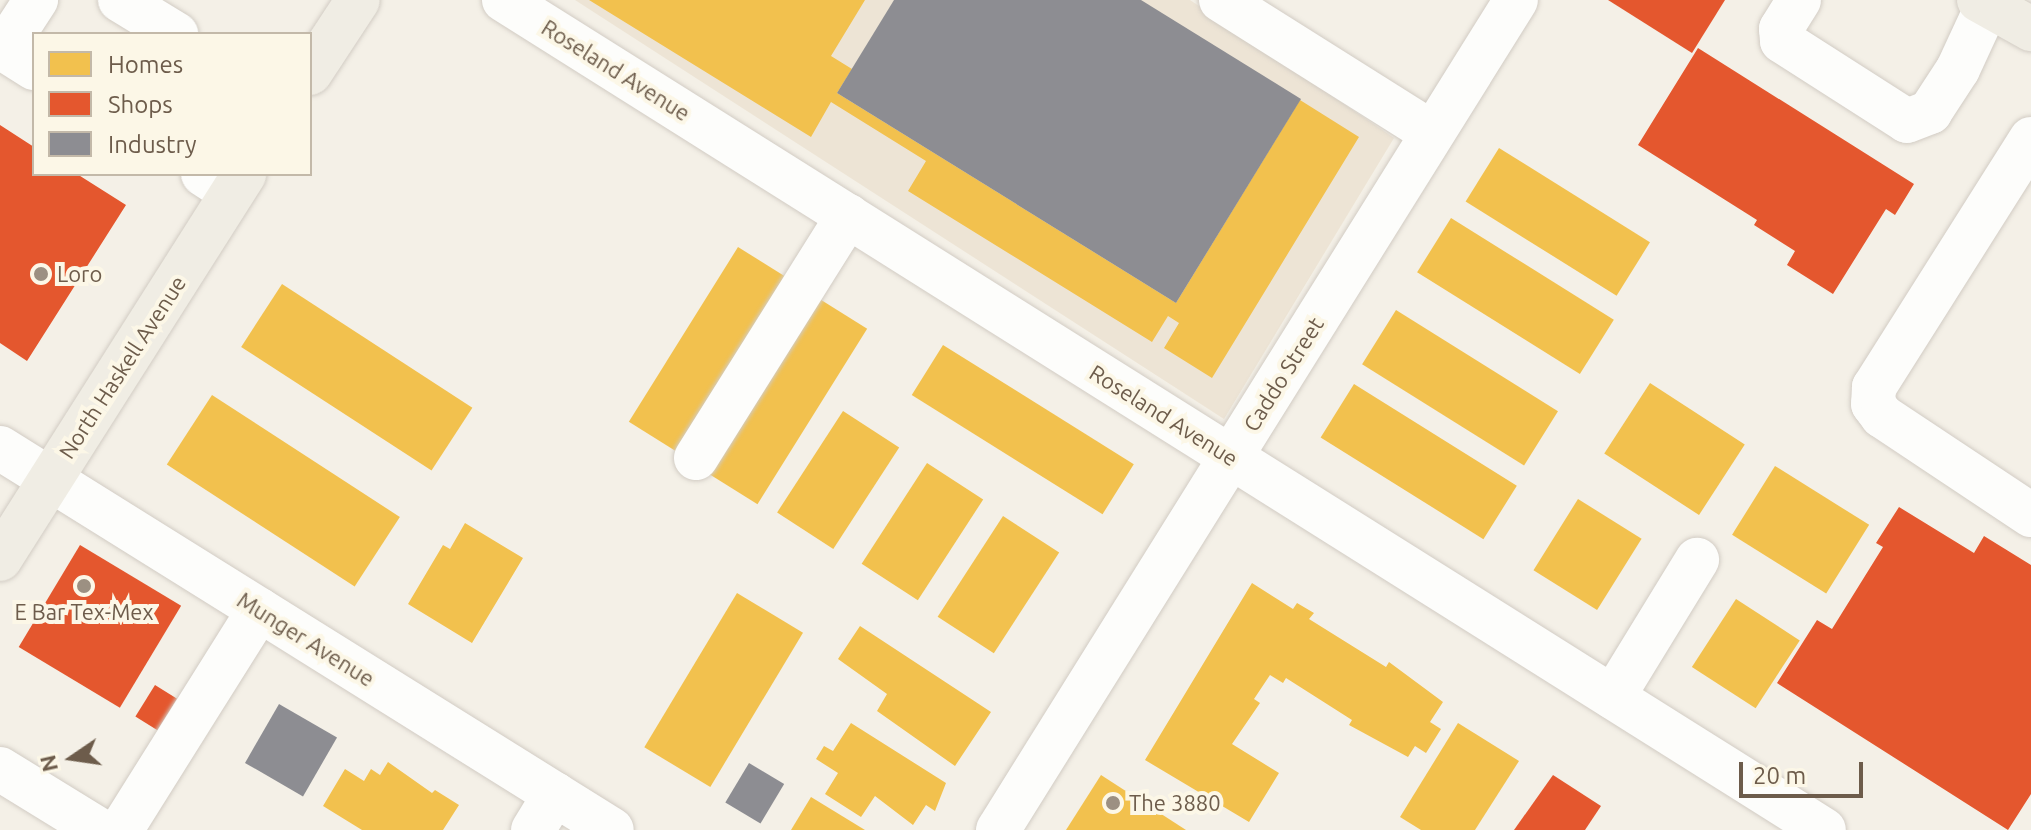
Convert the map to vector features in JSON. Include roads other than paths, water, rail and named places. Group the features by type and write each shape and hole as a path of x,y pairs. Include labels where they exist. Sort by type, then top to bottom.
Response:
{"main road":[{"path":"312,70 358,0"},
{"path":"1984,2 2031,29"},
{"name":"North Haskell Avenue","path":"0,559 50,480 226,180"}],"street":[{"path":"13,57 36,0"},
{"path":"120,0 173,32"},
{"name":"Roseland Avenue","path":"504,0 1613,697 1777,818 1824,830"},
{"path":"1221,0 1432,133"},
{"name":"Caddo Street","path":"998,830 1516,0"},
{"path":"1799,0 1781,29 1788,48 1907,121 1930,112 1958,69 1984,2"},
{"path":"2026,158 1874,387 1873,404 1882,416 2031,515"},
{"path":"696,458 848,216"},
{"name":"Munger Avenue","path":"0,448 259,610 544,812 612,830"},
{"path":"1613,697 1697,560"},
{"path":"121,830 259,610"},
{"path":"0,769 99,830"}],"place":[{"name":"Loro","path":"41,274"},
{"name":"E Bar Tex-Mex","path":"84,586"},
{"name":"The 3880","path":"1113,803"}]}
